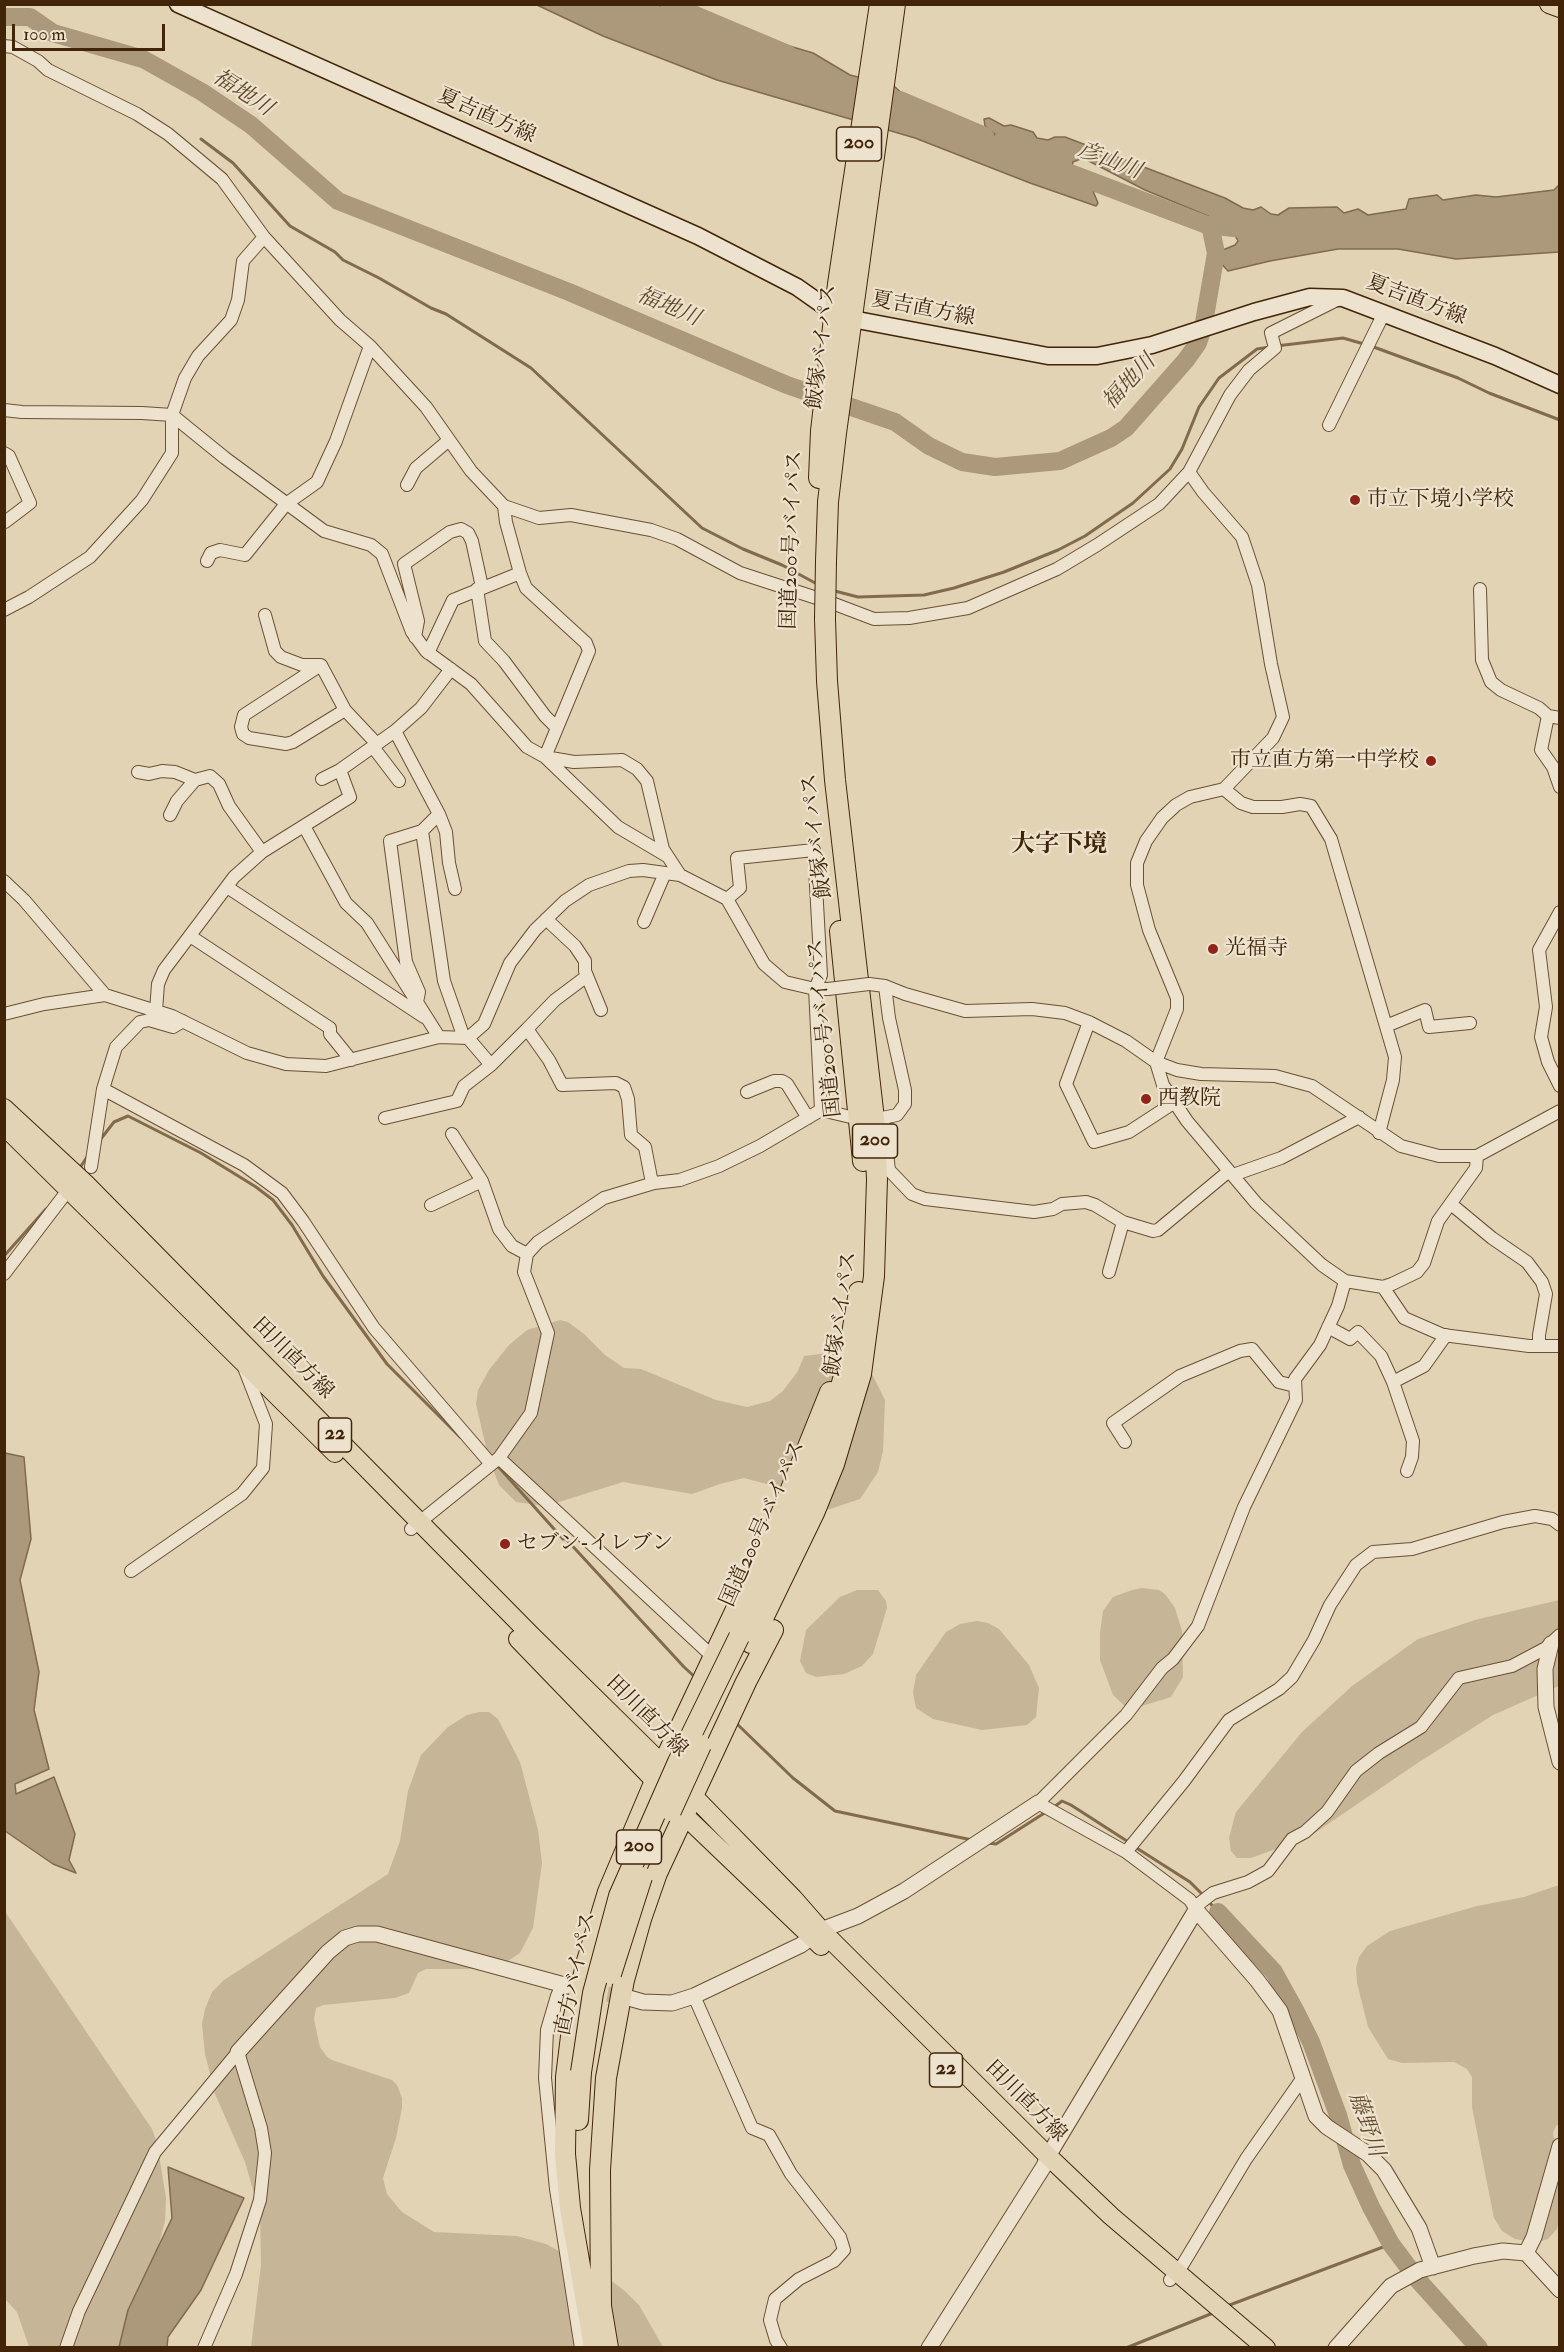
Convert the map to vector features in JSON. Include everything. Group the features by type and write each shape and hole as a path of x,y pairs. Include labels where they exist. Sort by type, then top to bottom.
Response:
{"highway":[{"name":"200","path":"846,284 880,4"},
{"name":"飯塚バイパス","path":"846,284 895,4"},
{"name":"国道200号バイパス","path":"745,1640 828,1439 858,1308 864,1242 864,1173 872,1119 829,836 813,658 820,617 829,432 846,284"},
{"name":"飯塚バイパス","path":"745,1640 814,1513 834,1464 861,1374 874,1276 877,1190 872,1119"},
{"path":"594,2310 570,2208 565,2154 566,2077 573,2020 587,1961 608,1892 712,1656 781,1514 850,1346"},
{"path":"594,2310 606,2078 624,1980 641,1919 657,1873 683,1814 819,1533 854,1425 861,1374"},
{"name":"直方バイパス","path":"608,2348 594,2310 580,2240 576,2153 588,2071 593,1993 619,1896 669,1782 745,1640"},
{"name":"直方バイパス","path":"594,2310 594,2348"}],"main road":[{"name":"夏吉直方線","path":"178,4 698,236 797,287 843,316 1048,356 1097,356 1152,345 1254,312 1310,297 1343,298 1495,356 1560,385"},
{"path":"1550,4 1560,8"},
{"name":"田川直方線","path":"4,1108 80,1178 416,1526 659,1773 693,1796 793,1898 817,1934"},
{"name":"田川直方線","path":"4,1126 80,1178 240,1359 416,1526"},
{"name":"田川直方線","path":"659,1773 683,1814 817,1934 1046,2161 1174,2276 1249,2348"},
{"name":"田川直方線","path":"1174,2276 1266,2348"}],"street":[{"path":"4,46 13,47 38,61 48,70 137,114 168,134 222,178 264,237 340,320 370,346 426,407 471,471 504,506 539,518 571,515 651,531 677,539 740,573 874,619 909,618 968,608 1056,569 1159,504 1189,472 1230,395 1250,370 1275,348 1271,333 1343,298"},
{"path":"4,610 29,597 90,556 142,500 172,453 172,415 185,378 198,356 231,320 238,300 243,261 264,237"},
{"path":"1329,425 1384,313"},
{"path":"207,561 211,553 220,550 245,555 286,504 317,483 336,441 370,346"},
{"path":"4,410 172,415 324,531 371,544 382,554 415,637 428,653 471,684 527,747 545,757 618,827 669,858"},
{"path":"407,485 416,468 449,440"},
{"path":"4,453 9,456 30,502 5,522"},
{"path":"1189,472 1242,537 1258,585 1271,664 1283,717 1273,738 1224,789 1190,796 1162,818 1146,841 1137,863 1137,885 1149,930 1177,998 1177,1009 1156,1062 1163,1085 1187,1120 1282,1230 1322,1266 1345,1281 1383,1287 1417,1272 1424,1263 1438,1221 1476,1168 1477,1156"},
{"path":"504,506 506,522 526,588 586,644 589,651 545,757"},
{"path":"415,637 418,621 404,564 450,532 460,529 468,533 472,541 485,640 557,728"},
{"path":"428,653 453,600 520,573"},
{"path":"1480,589 1482,660 1491,682 1501,690 1554,717 1541,750 1553,767 1560,787"},
{"path":"265,615 275,651 281,657 302,665 321,665"},
{"path":"321,665 345,710 375,746 399,781"},
{"path":"321,665 244,715 241,727 243,734 249,738 286,744 345,710"},
{"path":"322,779 340,770 395,731 421,708 451,669"},
{"path":"395,731 439,814 446,832 455,889"},
{"path":"545,757 574,762 622,760 637,769 647,781 663,849 680,875"},
{"path":"156,1011 158,984 164,970 227,887 262,852 350,797 340,770"},
{"path":"138,772 149,774 162,771 175,772 195,780"},
{"path":"170,814 177,801 195,780 210,776 219,784 229,806 262,852"},
{"path":"1224,789 1241,802 1253,807 1282,807 1299,804 1311,806 1331,839 1395,1057 1393,1080 1379,1133"},
{"path":"417,1002 419,992 406,962 390,841 422,831 439,814"},
{"path":"304,826 346,903 367,923 439,1037"},
{"path":"422,831 444,981 466,1038 491,1065"},
{"path":"727,899 740,888 737,858 814,850 822,989 821,1110"},
{"path":"4,1014 45,1004 105,994 183,1021 247,1053 286,1064 326,1066 439,1037 466,1038 484,1024 510,963 535,930 565,901 590,885 629,871 643,870 680,875 727,899 764,964 785,981 822,989 870,984 885,986 965,1011 1032,1009 1065,1012 1126,1041 1156,1062 1177,1070 1201,1074 1275,1076 1312,1086 1401,1146 1439,1156 1477,1156 1559,1113"},
{"path":"644,922 665,873"},
{"path":"4,881 24,900 105,994"},
{"path":"227,887 428,1020"},
{"path":"1560,912 1539,950 1546,1007 1541,1037 1548,1062 1560,1086"},
{"path":"546,920 575,946 585,961 586,976 601,1010"},
{"path":"190,936 330,1028 330,1034 351,1060"},
{"path":"385,1118 457,1101 464,1086 491,1065 555,1000 586,976"},
{"path":"416,1526 494,1461 521,1429 531,1413 548,1333 524,1272 527,1254 538,1242 587,1207 604,1198 652,1184 680,1180 719,1166 821,1110 872,1119 897,1115 905,1104 905,1090 889,1018 885,986"},
{"path":"1386,1026 1425,1010 1429,1028 1470,1023"},
{"path":"5,1273 80,1178 116,1047 140,1022 149,1020 173,1027 183,1021"},
{"path":"1089,1022 1066,1084 1094,1142 1129,1132 1175,1102"},
{"path":"527,1029 549,1060 562,1085 616,1083 624,1087 628,1099 631,1135 645,1147 652,1184"},
{"path":"747,1092 774,1081 782,1081 787,1084 808,1118"},
{"path":"103,1089 244,1164 282,1193 374,1328 494,1461 712,1656"},
{"path":"872,1119 889,1170 912,1194 926,1199 1034,1212 1053,1209 1062,1204 1086,1202 1123,1222 1145,1230 1158,1230 1231,1173 1281,1158 1359,1117"},
{"path":"452,1134 482,1181 499,1229 512,1246 527,1254"},
{"path":"431,1204 482,1181"},
{"path":"1451,1204 1492,1238 1527,1262 1542,1282 1546,1294 1539,1346"},
{"path":"1108,1272 1123,1222"},
{"path":"629,1998 643,2002 672,2003 694,1996 801,1945 817,1934 858,1916 904,1891 1038,1803 1126,1715 1198,1626 1244,1507 1296,1400 1295,1379 1320,1345 1338,1306 1345,1281"},
{"path":"1383,1287 1404,1318 1446,1335 1539,1346 1560,1346"},
{"path":"1328,1327 1350,1339 1358,1332 1381,1356 1393,1382 1413,1441 1412,1457 1407,1471"},
{"path":"1393,1382 1424,1366 1446,1335"},
{"path":"1125,1442 1113,1423 1180,1376 1240,1351 1252,1349 1279,1382 1295,1386"},
{"path":"131,1570 242,1494 263,1468 266,1424 240,1359"},
{"path":"1126,1852 1184,1781 1229,1720 1279,1689 1292,1677 1314,1640 1330,1605 1356,1564 1373,1552 1412,1549 1503,1522 1535,1516 1552,1519 1560,1525"},
{"path":"1555,1640 1545,1669 1546,1707 1560,1762"},
{"path":"929,2348 1046,2161 1200,1903 1213,1893 1248,1882 1268,1871 1292,1839 1305,1832 1327,1812 1356,1772 1378,1753 1421,1726 1459,1678 1512,1666 1555,1640"},
{"path":"1038,1803 1126,1852 1190,1900 1196,1910 1257,1980 1280,2011 1316,2116 1327,2127 1361,2148 1384,2170 1419,2228 1427,2269"},
{"path":"66,2348 80,2311 155,2152 238,2052 328,1952 345,1938 358,1934 377,1934 565,1985 556,1996 547,2030 545,2079 556,2189 581,2348"},
{"path":"694,1996 752,2128 769,2135 791,2174 840,2237 844,2250 834,2261 799,2279 775,2299 770,2320 781,2348"},
{"path":"204,2348 236,2274 260,2200 265,2154 261,2128 238,2052"},
{"path":"1174,2276 1245,2159 1302,2079"},
{"path":"1526,2253 1534,2237 1560,2146"},
{"path":"1336,2348 1391,2286 1427,2269 1474,2256 1503,2251 1526,2253 1560,2290"}],"shaded area":[{"path":"560,1320 568,1322 584,1334 605,1355 624,1368 641,1369 716,1400 747,1407 770,1401 783,1391 798,1371 804,1356 828,1353 850,1355 866,1362 885,1400 883,1451 878,1472 860,1499 830,1509 818,1510 785,1489 744,1478 692,1494 623,1482 546,1506 516,1502 499,1485 488,1456 476,1404 478,1390 489,1370 509,1345 527,1330"},
{"path":"1142,1588 1159,1590 1165,1594 1175,1608 1182,1631 1183,1677 1171,1697 1129,1710 1113,1695 1100,1660 1100,1633 1103,1611 1113,1597"},
{"path":"857,1590 878,1590 886,1601 887,1608 873,1654 862,1666 844,1674 816,1677 806,1673 800,1661 806,1630 840,1597"},
{"path":"1559,1600 1559,1686 1493,1715 1309,1837 1251,1858 1237,1858 1231,1851 1229,1838 1236,1812 1302,1732 1352,1686 1418,1639 1475,1620"},
{"path":"977,1621 988,1623 999,1629 1029,1665 1039,1688 1036,1717 1027,1725 982,1730 933,1719 916,1708 913,1693 916,1675 946,1632 960,1624"},
{"path":"489,1712 498,1719 520,1762 538,1830 542,1863 533,1928 520,1953 508,1961 494,1966 471,1969 426,1969 418,1973 409,1993 395,1998 323,2005 316,2008 314,2019 320,2047 332,2060 392,2080 397,2085 402,2098 402,2108 396,2138 383,2178 387,2194 402,2212 434,2232 517,2236 546,2244 605,2276 626,2292 639,2305 663,2347 251,2347 261,2265 260,2214 245,2162 215,2094 205,2054 202,2024 205,2009 212,1992 224,1980 388,1874 400,1841 408,1791 421,1755 448,1727 467,1715"},
{"path":"1559,1885 1560,2123 1553,2133 1559,2164 1560,2217 1557,2229 1548,2239 1538,2242 1515,2239 1502,2231 1494,2218 1472,2107 1472,2077 1467,2069 1454,2062 1402,2063 1388,2059 1368,2027 1357,1983 1356,1968 1359,1957 1367,1946 1390,1931 1477,1906 1524,1897"},
{"path":"4,1910 152,2129 157,2143 166,2198 165,2221 134,2347 29,2347 17,2312 5,2299"}],"water":[{"path":"537,5 658,5 681,14 728,26 756,44 786,45 813,53 850,75 894,86 908,99 919,104 926,114 992,137 995,134 985,126 984,119 989,118 1004,126 1011,125 1033,132 1037,138 1048,140 1065,137 1225,198 1243,208 1253,210 1261,207 1271,214 1278,215 1289,208 1337,207 1344,213 1358,209 1368,215 1406,209 1409,199 1437,195 1443,200 1476,195 1496,197 1554,190 1559,185 1559,252 1456,259 1398,249 1338,249 1228,271 1217,259 1217,254 1235,245 1238,241 1233,232 1208,216 1145,190 1083,158 1073,162 1071,171 1091,186 1098,203 1096,206 915,138 717,80 603,36"},
{"path":"5,1453 24,1457 31,1539 20,1580 39,1672 34,1710 49,1769 15,1784 16,1794 54,1777 75,1834 69,1860 76,1873 53,1864 5,1831"},
{"path":"168,2167 244,2198 201,2290 168,2337 167,2347 119,2347 128,2310 172,2218"}],"waterway":[{"name":"彦山川","path":"669,4 788,54"},
{"name":"福地川","path":"4,17 30,17 53,33 143,59 202,92 251,125 338,201 569,292 787,385 895,422 929,446 962,462 995,467 1060,461 1111,438 1126,428 1186,360 1198,343 1203,328 1216,253 1210,225"},
{"name":"彦山川","path":"900,100 985,136"},
{"path":"201,139 233,163 290,226 335,252 343,260 446,314 531,368 702,528 817,584"},
{"name":"彦山川","path":"1054,167 1207,225 1252,230"},
{"path":"1276,346 1343,338 1364,344"},
{"path":"1371,346 1458,378 1489,393 1560,420"},
{"path":"831,590 858,597 924,595 1004,572 1058,550 1085,536 1133,503 1170,469 1182,449 1199,407 1219,378 1257,349 1270,347"},
{"path":"100,1140 114,1122 128,1116 201,1153 273,1200 292,1225 323,1276 387,1364 460,1437"},
{"path":"79,1169 87,1157"},
{"path":"4,1256 46,1209"},
{"path":"496,1464 563,1539 566,1539 696,1678"},
{"path":"736,1723 793,1778 835,1811 972,1840"},
{"path":"1054,1807 1062,1801 1071,1805 1130,1843"},
{"path":"987,1843 996,1844 1046,1812"},
{"path":"1135,1847 1190,1882 1205,1897"},
{"path":"1209,1902 1218,1912"},
{"name":"藤野川","path":"1218,1912 1274,1972 1295,2010 1311,2042 1338,2115 1352,2165 1391,2244 1418,2280 1479,2348"},
{"path":"1227,2306 1391,2244"},
{"path":"1126,2348 1213,2313"}],"tunnel":[{"path":"585,1990 629,1998"}],"place":[{"name":"市立下境小学校","path":"1355,500"},
{"name":"市立直方第一中学校","path":"1431,761"},
{"name":"光福寺","path":"1213,949"},
{"name":"西教院","path":"1146,1099"},
{"name":"セブン-イレブン","path":"505,1544"}],"district":[{"name":"大字下境","path":"1059,846"}]}
